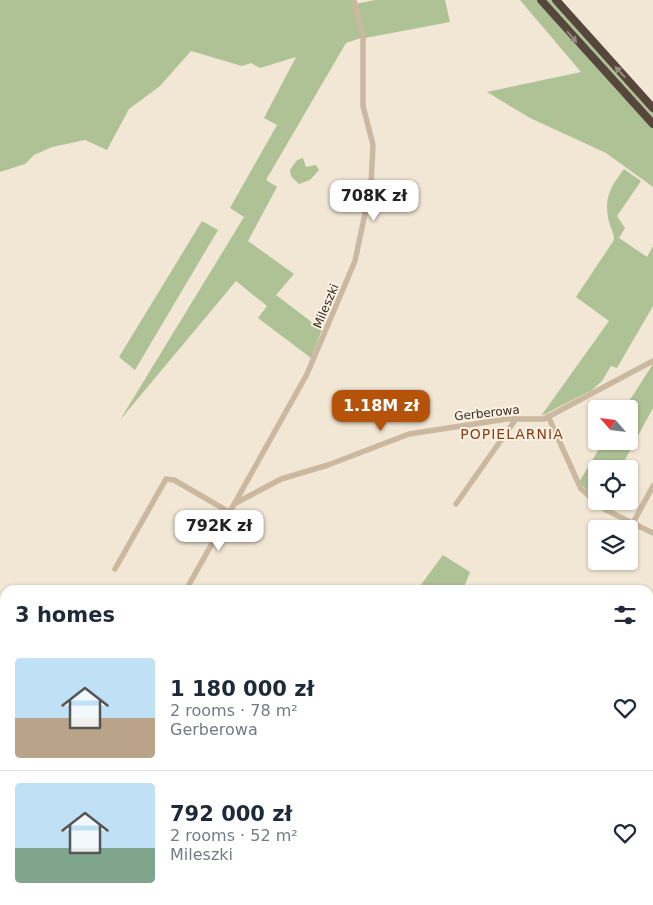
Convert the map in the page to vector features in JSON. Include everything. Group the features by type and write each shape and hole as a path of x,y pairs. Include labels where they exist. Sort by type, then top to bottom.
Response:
{"highway":[{"path":"541,0 653,124"},
{"path":"556,0 653,108"}],"street":[{"name":"Mileszki","path":"189,585 317,355 349,277 359,246 371,185 373,146 363,106 363,37 354,0"},
{"name":"Gerberowa","path":"234,504 281,479 328,465 400,436 516,418 538,420 653,362"},
{"path":"548,416 581,489 606,510 627,520"},
{"path":"456,504 516,418"},
{"path":"115,569 166,480 174,480 229,512"},
{"path":"635,520 653,486"},
{"path":"638,526 653,533"}],"green space":[{"path":"0,0 353,0 361,38 346,43 266,180 277,187 248,241 294,274 276,295 322,330 311,358 258,318 267,306 236,281 120,420 244,217 230,208 277,125 264,118 296,57 260,68 251,63 242,66 191,51 160,86 129,109 107,150 85,140 52,147 34,155 25,164 0,172"},
{"path":"375,0 445,0 450,22 365,38 355,4"},
{"path":"520,0 536,0 653,129 653,187 606,153 530,118 487,92 581,72"},
{"path":"544,0 552,0 653,111 653,120"},
{"path":"303,158 306,167 316,165 319,170 310,180 299,184 291,176 290,170 297,160"},
{"path":"624,169 641,181 617,216 625,228 619,238 647,257 653,246 653,306 617,368 611,366 602,381 592,390 541,416 609,321 576,297 614,240 607,203 613,186"},
{"path":"202,221 218,230 135,370 119,357"},
{"path":"653,364 653,408 638,436 638,400 630,400"},
{"path":"599,450 630,450 625,460 592,460"},
{"path":"588,467 588,492 579,482"},
{"path":"443,555 470,572 465,585 421,585"}],"district":[{"name":"POPIELARNIA","path":"512,434"}]}
